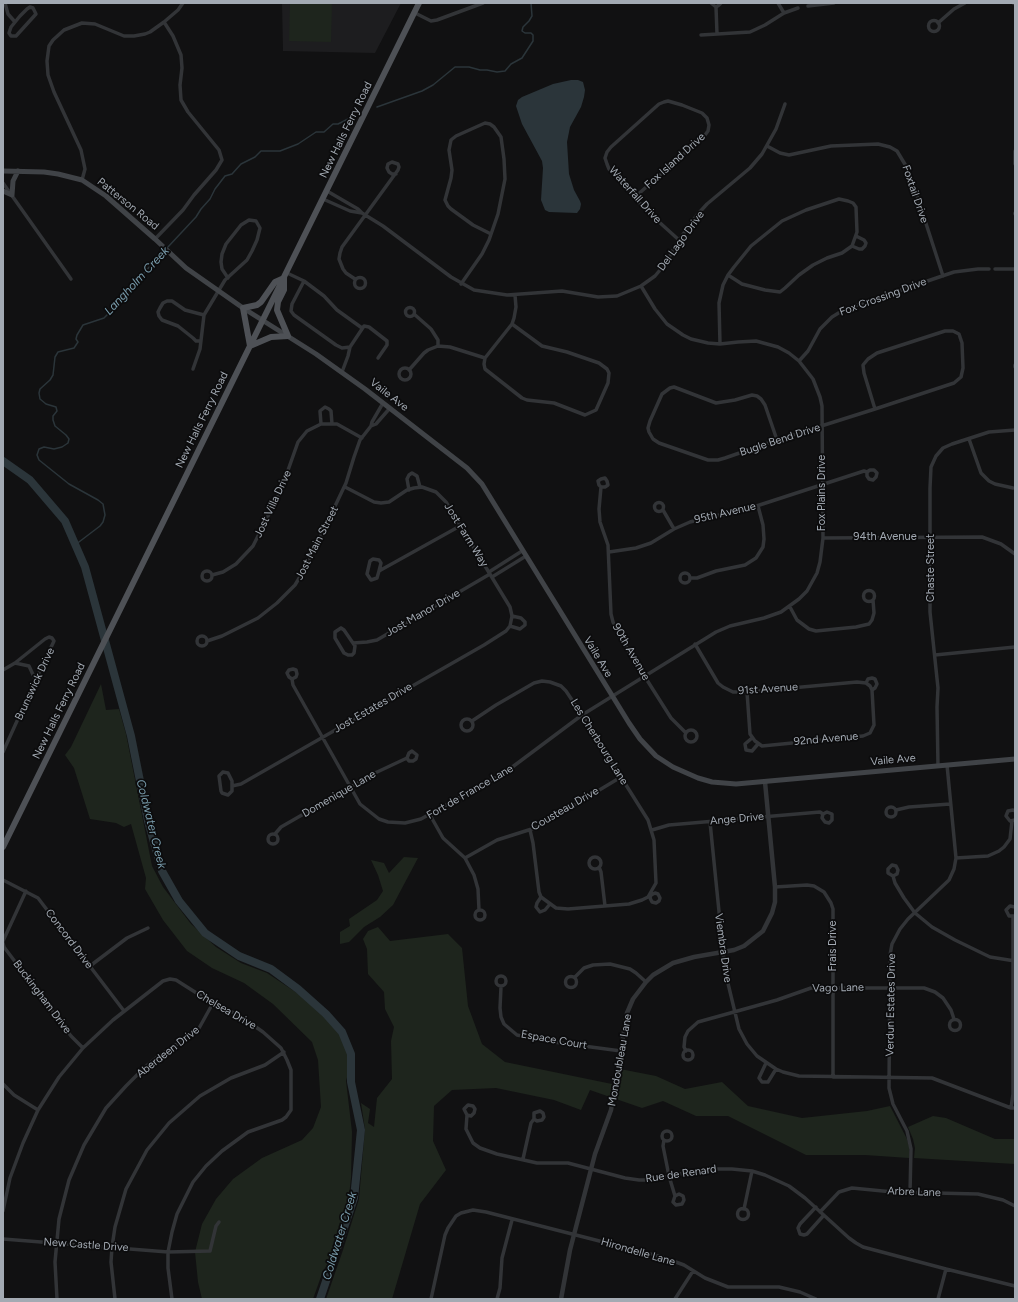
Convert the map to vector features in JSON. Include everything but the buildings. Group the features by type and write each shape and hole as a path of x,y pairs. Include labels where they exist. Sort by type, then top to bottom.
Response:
{"main road":[{"name":"New Halls Ferry Road","path":"3,847 420,3"},
{"name":"Patterson Road","path":"3,171 30,171 58,174 82,180 106,196 186,268 218,292 263,321"},
{"path":"3,191 12,195 13,181 18,171"},
{"path":"285,275 284,290 278,302 277,310 288,336 271,337 250,346 243,308 257,305 261,302 271,286 285,275"},
{"name":"Vaile Ave","path":"263,321 342,372 467,468 482,484 611,697 640,739 656,756 673,767 686,774 712,782 736,784 1015,760"}],"street":[{"path":"5,3 8,14 15,22"},
{"path":"82,180 85,169 81,150 54,92 48,75 47,61 49,46 64,30 82,23 95,24 124,36 150,32 173,15 183,3"},
{"path":"415,13 431,21 438,20 483,3"},
{"path":"711,3 716,7 717,34"},
{"path":"716,7 721,3"},
{"path":"778,3 784,13"},
{"path":"808,6 834,3"},
{"path":"938,23 954,9 965,3"},
{"path":"30,7 34,8 36,14 33,19 20,33 13,37 9,33 9,29 15,22 27,9 30,7"},
{"path":"702,35 750,32 765,25 784,13 798,8"},
{"path":"156,240 216,170 222,160 219,150 188,112 181,100 181,55 173,36 164,22"},
{"name":"Fox Island Drive","path":"635,197 708,131 709,125 707,118 702,114 682,105 668,101"},
{"name":"Waterfall Drive","path":"668,101 659,104 611,146 605,158 607,164 635,197 655,219 679,240"},
{"name":"Del Lago Drive","path":"327,191 358,209 461,284 474,290 507,295 562,291 608,297 618,296 641,286 655,276 665,264 679,240 697,215 707,204 750,168 767,146 780,120 785,104"},
{"path":"461,284 487,246 498,214 505,179 501,137 494,127 485,123 456,136 451,140 449,150 452,170 446,200 451,209 473,225 491,234"},
{"name":"Foxtail Drive","path":"767,146 780,153 789,155 831,146 878,144 890,147 897,151 909,171 943,276"},
{"path":"1015,151 1015,164"},
{"path":"355,279 343,269 339,259 342,247 364,214 396,174"},
{"path":"3,183 71,279"},
{"name":"Del Lago Drive","path":"323,199 350,211 364,214"},
{"path":"720,344 719,303 723,285 728,275 751,246 782,221 806,210 839,199 853,203 857,211 856,236 852,246 842,253 813,265 780,292 742,284 728,275"},
{"path":"193,369 200,349 204,315 228,278 247,260 257,240 260,228 256,221 249,220 241,225 226,244 221,262 222,269 228,278"},
{"path":"852,246 859,250 865,246 866,243 864,240 856,236"},
{"name":"Fox Crossing Drive","path":"799,360 808,351 820,329 826,322 840,312 868,300 943,276 966,270 989,269"},
{"path":"995,269 1015,269"},
{"path":"285,275 304,281 324,296 337,310 362,328"},
{"path":"304,281 292,304 291,311 336,345 342,348 350,347"},
{"name":"Fox Plains Drive","path":"611,697 722,628 774,615 790,607 807,591 817,573 821,557 823,538 822,406 818,389 809,372 799,360 789,352 778,347 764,343 747,341 720,344 699,342 683,335 667,324 641,286"},
{"path":"512,324 542,346 567,352 599,363 607,369 610,373 608,383 596,410 585,415 554,403 527,400 522,398 485,369 484,364 486,358 512,324 516,313 515,295"},
{"path":"201,341 196,341 178,326 162,320 158,312 163,303 172,301 186,310 204,315"},
{"path":"414,314 431,329 438,340 438,346"},
{"path":"342,372 350,347 364,326 369,327 388,341 388,345 378,358"},
{"name":"Bugle Bend Drive","path":"777,440 765,405 758,396 752,394 735,400 716,403 674,387 666,390 660,399 648,428 653,440 659,443 702,459 713,461 725,458 777,440 875,409 954,383 961,376 963,368 962,343 958,334 953,331 945,331 877,353 868,359 863,365 864,373 875,409"},
{"path":"409,370 424,353 438,346 450,347 486,358"},
{"name":"Jost Main Street","path":"207,641 222,636 258,618 272,608 298,582 345,487 354,457 362,438 371,426 383,403"},
{"path":"332,424 331,411 325,407 320,411 321,424 342,426 362,438"},
{"name":"Jost Main Street","path":"371,426 376,424 390,408"},
{"name":"Jost Villa Drive","path":"212,575 222,572 236,564 253,546 280,490 298,442 307,431 321,424"},
{"name":"Chaste Street","path":"938,766 938,688 930,612 930,488 933,461 943,448 969,438 989,432 1015,430"},
{"path":"969,438 981,473 989,481 1014,489"},
{"name":"95th Avenue","path":"609,552 644,546 658,539 674,528 702,518 735,513 822,484 864,471 867,472"},
{"path":"345,487 374,502 389,502 409,490 420,487 417,476 412,473 408,475 407,479 409,490"},
{"name":"Jost Farm Way","path":"420,487 429,488 442,497 490,575"},
{"name":"90th Avenue","path":"601,488 599,509 600,522 608,544 611,614 613,622 621,639 674,723 686,733"},
{"path":"690,578 697,578 716,571 745,565 756,558 763,547 764,539 763,525 758,506"},
{"path":"663,510 674,528"},
{"path":"379,571 381,563 379,560 373,559 370,561 368,577 370,580 374,580 377,578 379,571 460,526"},
{"name":"94th Avenue","path":"823,538 982,537 1001,544 1015,554"},
{"name":"Jost Manor Drive","path":"490,575 522,551"},
{"name":"Jost Manor Drive","path":"353,644 377,640 526,556"},
{"name":"Jost Estates Drive","path":"232,786 241,784 497,637 509,629 510,626 520,629 525,622 521,618 512,616 510,607 490,575"},
{"path":"790,607 797,620 803,625 813,630 822,630 856,627 869,624 874,614 873,600"},
{"path":"510,626 512,616"},
{"path":"340,628 344,630 353,644 355,649 352,655 344,653 336,638 335,632 340,628"},
{"name":"Brunswick Drive","path":"3,752 36,679 54,644 54,641 52,638 48,637 15,662"},
{"name":"91st Avenue","path":"694,644 718,684 734,692 857,682 866,683 868,679 872,678 875,679 877,684 875,688 871,688"},
{"path":"935,655 1015,647"},
{"path":"3,670 15,662 29,666 36,679"},
{"name":"Fort de France Lane","path":"292,679 293,685 321,738 356,798 365,809 379,819 388,822 405,823 430,815 513,767 582,715 611,697"},
{"name":"Les Cherbourg Lane","path":"472,721 534,683 542,681 561,686 582,715 648,820 652,830 656,883 651,894 642,900 629,904 561,909 550,904 541,897 530,830"},
{"path":"866,683 871,688"},
{"name":"92nd Avenue","path":"747,692 750,734 752,738 745,744 746,750 752,751 758,744 762,746 867,735 872,730 874,725 871,688"},
{"path":"752,738 758,744"},
{"name":"Domenique Lane","path":"275,834 281,827 350,787 407,758"},
{"name":"Verdun Estates Drive","path":"910,1193 912,1149 907,1131 893,1104 889,1088 890,954 892,944 900,929 952,875 956,858 947,765"},
{"name":"Jost Estates Drive","path":"223,772 228,773 230,776 232,786 231,793 228,795 222,793 218,779 223,772"},
{"name":"Cousteau Drive","path":"465,858 497,840 538,827 621,777"},
{"name":"Mondoubleau Lane","path":"561,1299 564,1274 591,1169 611,1110 627,1013 633,999 653,975 673,963 744,946 763,931 772,913 776,902 765,782"},
{"path":"896,810 909,807 950,804"},
{"path":"956,858 988,856 999,851 1010,839 1014,820 1007,818 1006,814 1010,810 1015,811"},
{"name":"Ange Drive","path":"652,830 669,825 820,812 823,814"},
{"path":"430,815 444,838 465,858 477,882 479,910"},
{"name":"Viembra Drive","path":"710,822 725,971 739,1029 745,1041 757,1056 776,1069 799,1076 932,1078 1013,1108"},
{"path":"599,868 601,872 605,906"},
{"path":"893,876 895,883 915,913 932,928 990,957 1014,961"},
{"name":"Concord Drive","path":"3,880 38,898 124,1011"},
{"name":"Frais Drive","path":"775,887 807,885 820,889 828,897 833,909 833,1077"},
{"name":"Buckingham Drive","path":"26,891 3,942 4,947 71,1036 83,1048"},
{"name":"Les Cherbourg Lane","path":"541,897 536,907 540,912 545,910 550,904"},
{"path":"1013,1108 1014,916 1009,916 1006,910 1010,906 1015,907"},
{"path":"90,966 127,938 148,928"},
{"path":"575,977 584,968 610,964 630,969 646,982"},
{"name":"Chelsea Drive","path":"124,1011 163,981 170,979 176,980 213,1003 240,1016 263,1032 284,1052 291,1070 292,1105 289,1114 282,1120 260,1127 240,1138 222,1151 206,1166 188,1190 177,1214 168,1252"},
{"name":"Espace Court","path":"501,986 501,1017 504,1024 517,1035 546,1041 621,1051"},
{"name":"Vago Lane","path":"686,1051 684,1047 685,1037 693,1025 705,1019 777,1000 811,988 924,988 935,992 946,1001 954,1019"},
{"name":"Aberdeen Drive","path":"57,1299 55,1276 56,1243 60,1212 69,1180 78,1157 100,1119 117,1096 145,1067 198,1030 213,1003"},
{"path":"3,1211 14,1167 38,1110 59,1077 83,1048 124,1011"},
{"path":"115,1299 112,1278 112,1247 115,1227 126,1189 142,1158 160,1132 177,1115 200,1096 239,1074 265,1065 284,1052"},
{"path":"766,1063 759,1078 762,1082 768,1082 776,1069"},
{"path":"3,1084 14,1095 38,1110"},
{"name":"Rue de Renard","path":"466,1115 466,1129 473,1143 480,1148 496,1154 537,1163 568,1163 639,1180 708,1169 752,1171 778,1180 789,1186 816,1207 849,1238 863,1247 1015,1286"},
{"path":"523,1159 531,1122 534,1119"},
{"path":"664,1140 663,1146 675,1196"},
{"path":"744,1209 752,1171"},
{"name":"Arbre Lane","path":"820,1212 839,1192 852,1188 910,1193 978,1194 1003,1200 1015,1206"},
{"path":"816,1207 800,1224 798,1228 800,1234 807,1234 824,1215"},
{"name":"Hirondelle Lane","path":"431,1299 445,1235 456,1216 473,1210 662,1257 684,1265 705,1278 728,1287 779,1287 800,1292 816,1299"},
{"path":"497,1299 500,1288 502,1258 512,1220"},
{"name":"New Castle Drive","path":"3,1239 168,1252 210,1251 216,1226 219,1222"},
{"path":"168,1252 168,1268 172,1299"},
{"path":"938,1299 946,1269"},
{"path":"675,1299 693,1271"}],"shaded area":[{"path":"282,3 401,3 375,53 283,51"},
{"path":"290,3 332,3 331,42 289,41"},
{"path":"571,80 583,82 585,90 581,107 570,127 567,142 569,174 574,190 581,204 577,213 549,212 545,210 541,200 542,161 522,124 516,106 518,100 522,97 553,84"},
{"path":"101,684 106,710 119,709 126,734 152,866 163,887 191,924 216,947 241,963 267,973 300,995 320,1010 337,1027 344,1040 349,1057 346,1081 352,1132 351,1178 348,1205 331,1259 323,1271 313,1299 202,1299 198,1282 195,1252 202,1224 216,1199 233,1179 262,1158 302,1140 313,1128 321,1107 318,1060 312,1042 273,1004 244,983 212,968 187,951 163,920 145,889 146,878 131,824 124,827 116,823 90,819 74,768 65,755 71,747"},
{"path":"404,857 418,858 393,905 380,917 364,927 349,942 340,944 340,932 350,926 349,919 377,900 383,891 371,860 384,863 389,873"},
{"path":"378,927 390,941 448,934 462,948 468,1006 482,1044 505,1062 612,1084 610,1097 590,1090 581,1110 554,1100 496,1088 452,1090 434,1106 433,1141 446,1170 420,1204 392,1299 326,1299 359,1199 365,1129 361,1103 370,1109 368,1123 374,1127 377,1098 392,1079 391,1041 394,1027 385,1009 384,992 368,974 367,949 363,939 368,931"},
{"path":"620,1069 656,1076 685,1089 722,1082 748,1106 802,1118 867,1111 890,1106 907,1139 909,1146 909,1158 865,1155 806,1155 728,1116 696,1116 663,1101 642,1108 616,1099"},
{"path":"933,1116 946,1118 995,1139 1015,1139 1015,1164 914,1158 915,1148 908,1127"}],"waterway":[{"name":"Langholm Creek","path":"377,107 422,91 433,85 455,67 469,67 497,72 505,71 511,64 522,58 533,41 533,35 531,33 525,33 522,31 523,27 532,16 531,3"},
{"name":"Langholm Creek","path":"167,248 196,217 225,176 232,174 241,164 255,157 261,151 280,151 298,144 316,132 324,132 333,124 338,124 352,117"},
{"name":"Langholm Creek","path":"75,545 103,522 105,515 103,504 69,484 39,460 37,455 39,449 44,447 54,449 62,447 68,443 69,439 55,426 53,416 57,411 56,407 46,404 40,399 40,389 50,380 53,375 55,357 58,352 74,348 78,342 76,339 77,335 83,325 104,318 164,250"},
{"name":"Coldwater Creek","path":"3,461 30,480 65,521 85,567 131,736 148,821 162,871 179,901 205,933 239,956 271,969 298,989 326,1014 342,1032 351,1054 351,1082 361,1130 354,1198 320,1299"}]}
